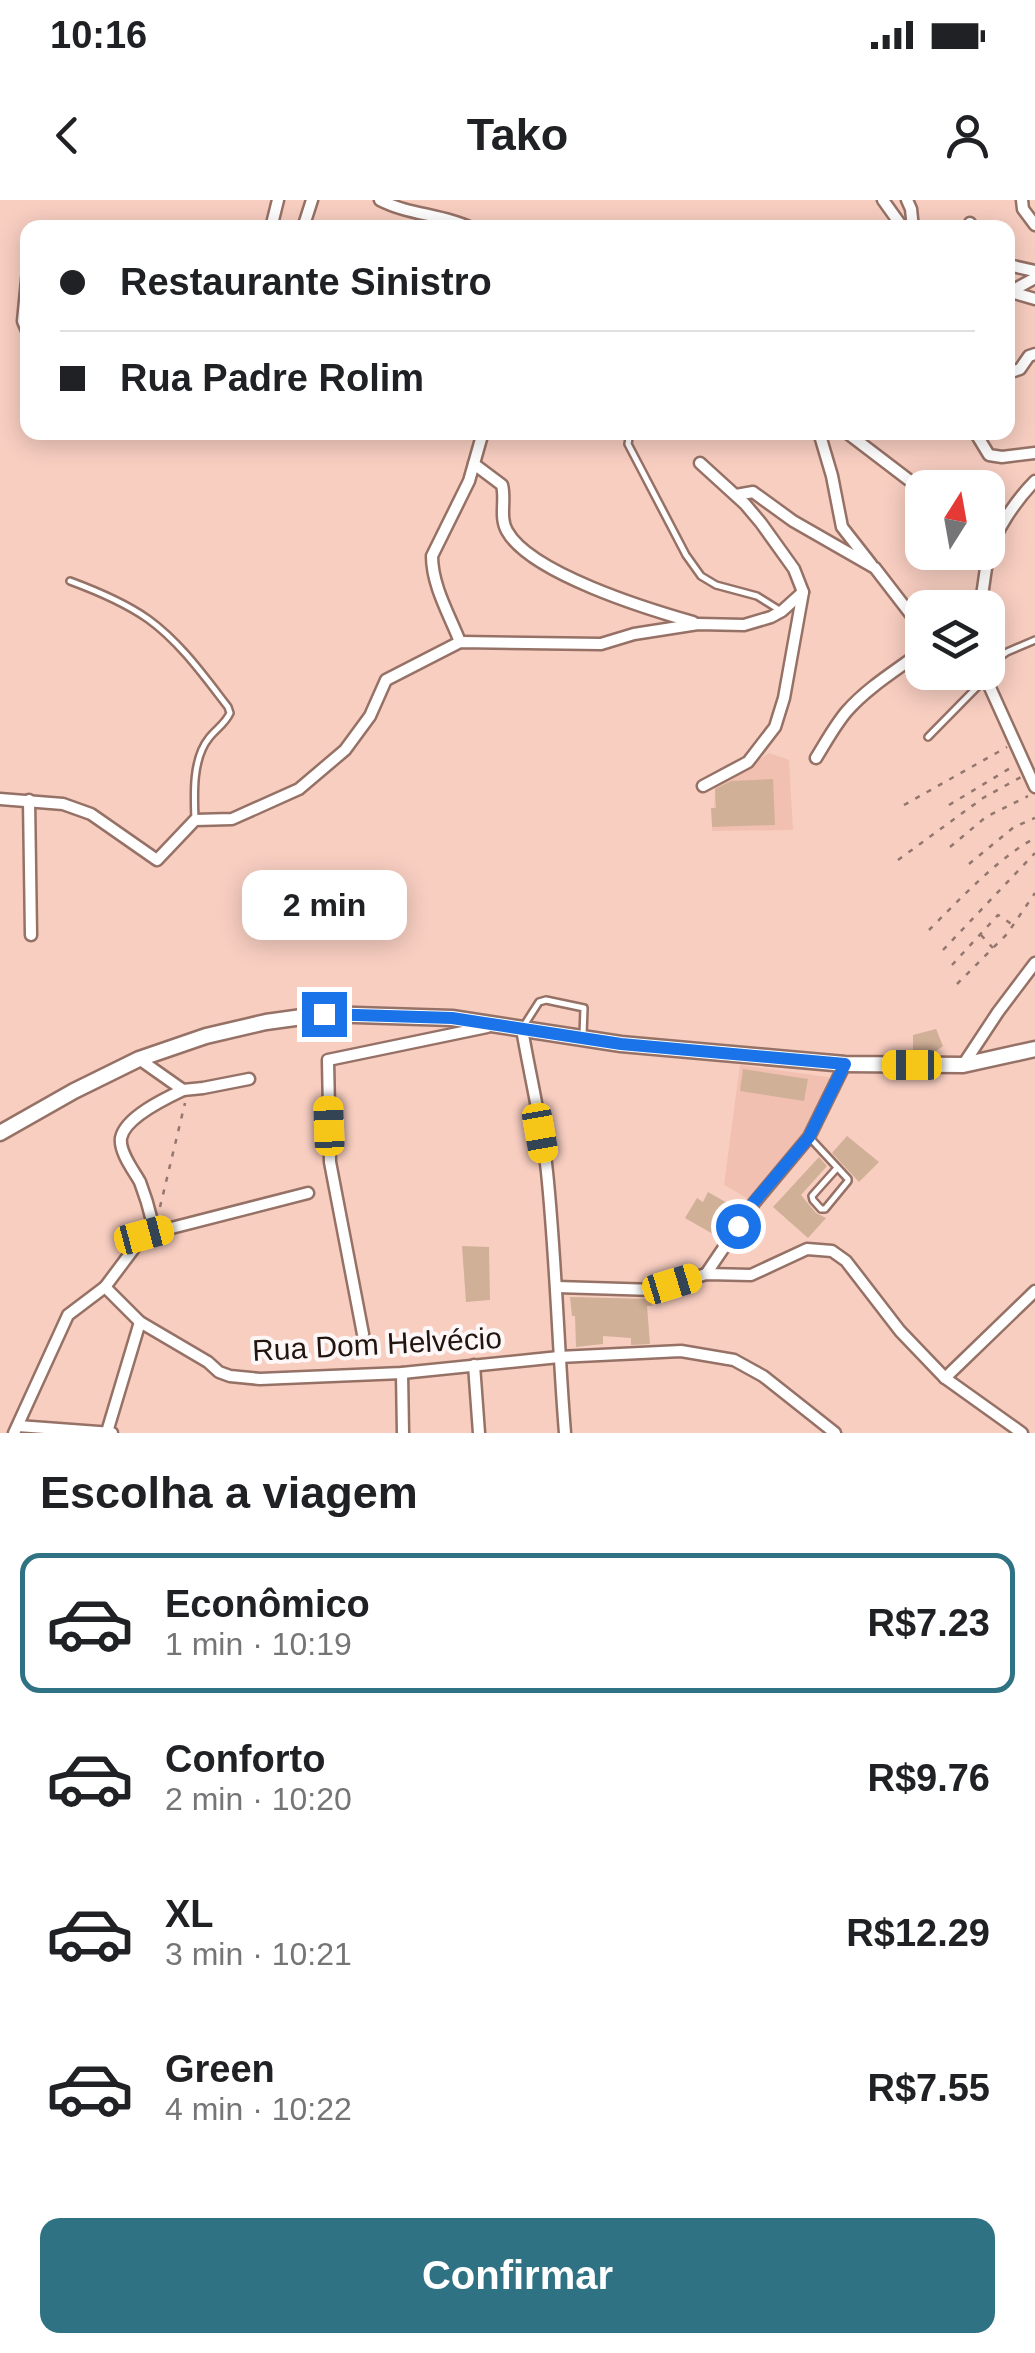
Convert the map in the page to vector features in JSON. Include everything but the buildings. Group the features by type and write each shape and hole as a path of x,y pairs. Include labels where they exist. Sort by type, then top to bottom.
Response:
{"main road":[{"path":"4,1131 139,1059 206,1036 324,1014 452,1018 621,1044 845,1064 963,1065 1035,1050"}],"street":[{"path":"380,200 448,220"},
{"path":"1022,200 1023,209 1035,225"},
{"path":"1015,371 1035,354"},
{"path":"460,642 432,569 432,556 470,481 480,440"},
{"path":"821,440 842,526 905,608"},
{"path":"856,440 905,477"},
{"path":"981,440 989,455 1035,452"},
{"path":"700,463 761,522 794,569 803,592 775,727 748,762 703,786"},
{"path":"474,464 502,485 503,520 509,535 522,548 584,585 698,624"},
{"path":"984,590 993,542 1023,493 1035,481"},
{"path":"736,495 753,492 793,521 875,568"},
{"path":"0,800 63,804 90,814 157,860 195,820 232,819 299,789 345,750 370,716 386,680 460,642 600,644 698,624 744,624 771,618 803,592"},
{"path":"816,758 855,702 905,663"},
{"path":"990,690 1032,770 1035,790"},
{"path":"29,800 31,934"},
{"path":"963,1065 1035,962"},
{"path":"363,1334 330,1162 328,1060 502,1024"},
{"path":"522,1029 546,1168 565,1433"},
{"path":"139,1059 186,1090"},
{"path":"706,1274 754,1202 809,1137 845,1064"},
{"path":"140,1322 110,1432 16,1430 68,1315 105,1286 152,1221 139,1181 121,1145 129,1126 149,1107 186,1090 248,1079"},
{"path":"0,1114 4,1131"},
{"path":"144,1235 308,1192"},
{"path":"556,1287 655,1290 706,1274 750,1275 808,1249 832,1251 846,1261 900,1332 945,1378 1022,1433"},
{"name":"Rua Dom Helvécio","path":"105,1286 140,1322 230,1376 260,1379 402,1373 558,1357 682,1351 734,1360 763,1376 835,1433"},
{"path":"945,1378 1035,1291"},
{"path":"474,1364 480,1433"},
{"path":"402,1373 403,1433"}],"lane":[{"path":"629,440 700,576 716,586 757,596 782,611"},
{"path":"70,581 117,600 148,619 189,658 228,707 228,719 208,738 200,757 194,794 195,820"},
{"path":"1005,653 1035,640"},
{"path":"928,737 971,690"},
{"path":"522,1029 538,1002 546,1000 584,1008 583,1038"},
{"path":"809,1137 838,1168 848,1179 821,1209 812,1196 838,1168"}],"path":[{"path":"904,805 1016,742"},
{"path":"949,805 1024,760"},
{"path":"898,860 982,798 1032,770"},
{"path":"950,847 986,816 1035,790"},
{"path":"969,864 1014,826 1035,818"},
{"path":"929,930 1022,845 1035,838"},
{"path":"943,950 1035,853"},
{"path":"957,984 1014,925 1035,893"},
{"path":"952,966 998,915 1014,925"},
{"path":"980,934 993,948"},
{"path":"152,1221 164,1196 186,1090"}],"shaded area":[{"path":"769,753 789,760 793,830 712,831 716,780"},
{"path":"740,1065 834,1081 834,1091 757,1204 724,1185"}],"route":[{"path":"324,1014 452,1018 621,1044 845,1064 809,1137 738,1226"}]}
